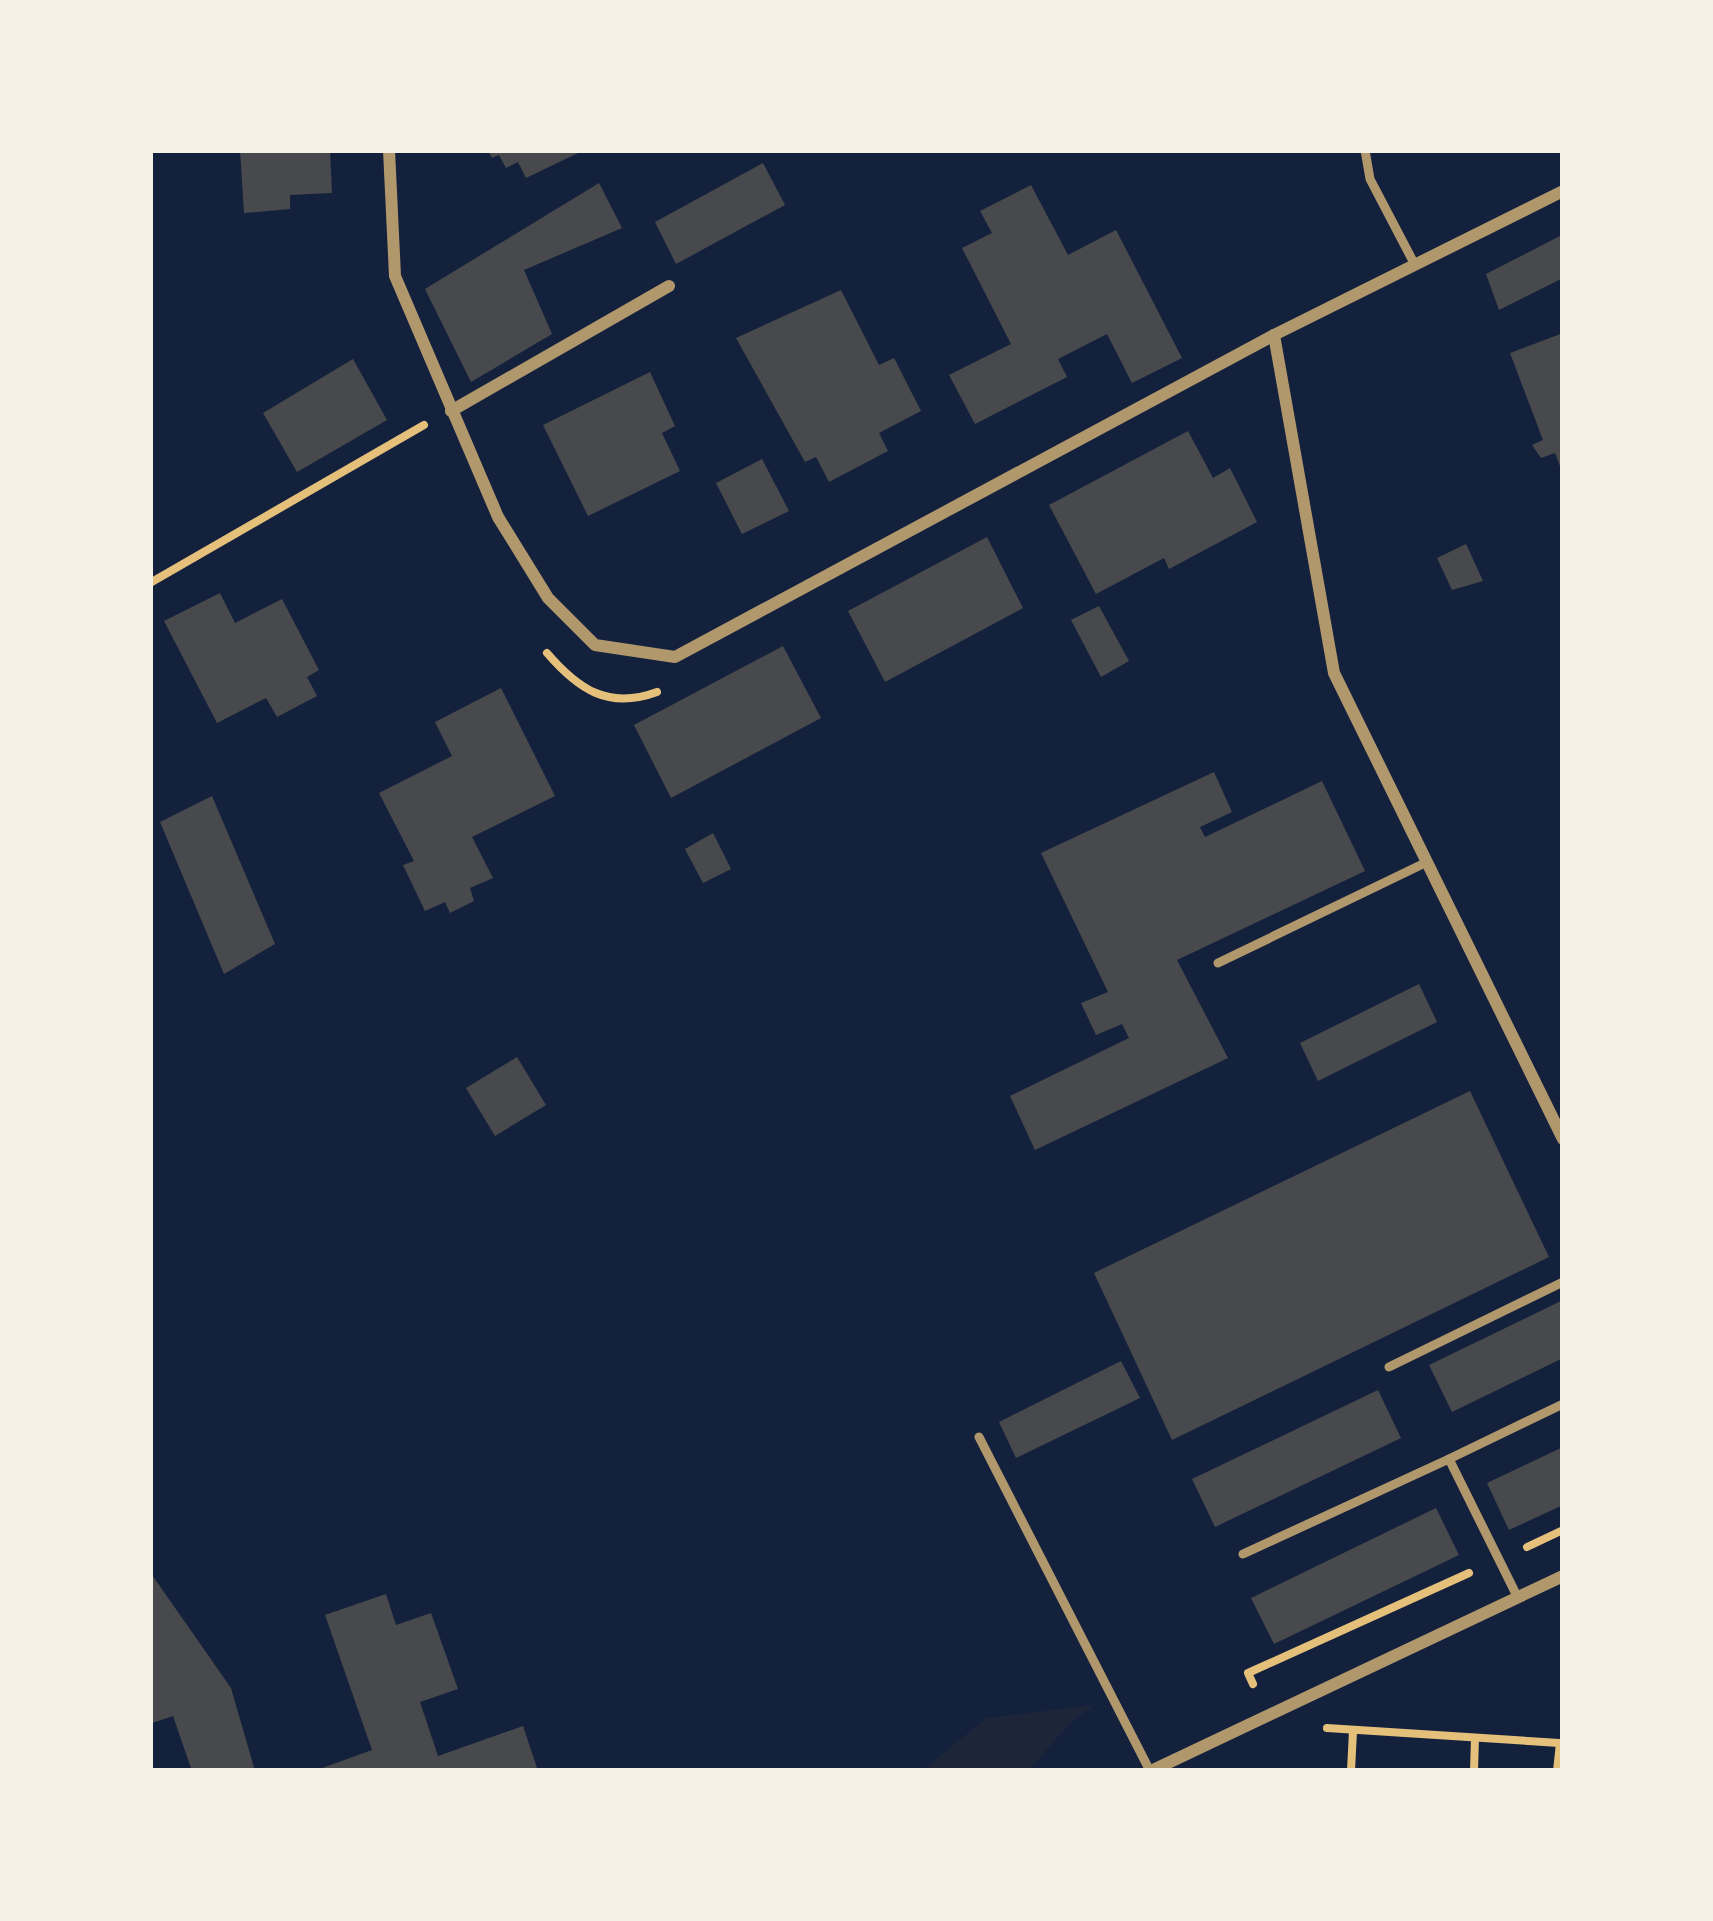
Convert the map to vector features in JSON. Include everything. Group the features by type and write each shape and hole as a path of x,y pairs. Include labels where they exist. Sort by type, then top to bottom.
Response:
{"street":[{"path":"389,150 395,276 499,517 548,598 595,645 675,657 1274,334 1563,191"},
{"path":"451,411 669,286"},
{"path":"1274,334 1334,673 1563,1139"},
{"path":"1151,1771 1563,1576"}],"lane":[{"path":"1365,150 1370,179 1415,265"},
{"path":"1218,963 1427,862"},
{"path":"1389,1367 1563,1282"},
{"path":"1243,1554 1563,1404"},
{"path":"979,1437 1151,1771"},
{"path":"1449,1459 1518,1598"}],"path":[{"path":"419,401 438,445"},
{"path":"150,583 451,411"},
{"path":"533,637 577,688 634,700 679,684"},
{"path":"1319,1727 1561,1743 1557,1771"},
{"path":"1352,1771 1353,1731"},
{"path":"1474,1771 1475,1738"}],"shaded area":[{"path":"1095,1705 1072,1721 1028,1771 922,1771 986,1718"}],"building":[{"path":"240,150 330,150 332,193 290,195 290,209 244,213"},
{"path":"488,150 578,153 526,178 518,162 506,168 499,155 492,158"},
{"path":"763,163 785,205 676,264 655,222"},
{"path":"599,183 622,228 524,270 552,334 471,382 425,289"},
{"path":"1031,185 1068,255 1116,230 1182,358 1132,383 1107,334 1058,359 1067,377 975,424 949,375 1011,344 962,248 992,233 980,211"},
{"path":"1562,235 1563,278 1499,310 1486,274"},
{"path":"841,290 879,365 894,358 921,411 879,433 888,451 829,482 816,457 805,462 736,338"},
{"path":"1563,333 1563,474 1555,453 1541,458 1532,445 1543,440 1510,353"},
{"path":"353,359 387,420 297,472 263,413"},
{"path":"650,372 675,426 662,433 680,471 588,516 543,425"},
{"path":"1188,431 1213,478 1230,468 1257,522 1169,569 1164,558 1096,594 1049,505"},
{"path":"762,459 789,511 742,534 716,483"},
{"path":"987,537 1023,608 885,682 848,611"},
{"path":"1466,544 1483,581 1452,590 1437,558"},
{"path":"220,593 235,623 282,599 319,670 307,677 317,696 277,717 266,698 217,723 164,621"},
{"path":"1099,606 1129,661 1101,677 1071,620"},
{"path":"783,646 821,718 671,798 634,725"},
{"path":"501,688 555,796 472,837 493,878 470,888 474,901 450,913 445,902 425,911 403,865 414,861 379,793 452,756 435,722"},
{"path":"1214,772 1232,812 1200,827 1205,837 1322,781 1365,871 1177,960 1228,1058 1035,1150 1010,1096 1129,1038 1122,1024 1096,1035 1081,1003 1108,992 1041,853"},
{"path":"212,796 275,944 224,974 160,822"},
{"path":"713,833 731,869 703,883 685,849"},
{"path":"1419,984 1437,1022 1318,1081 1300,1043"},
{"path":"517,1057 546,1105 495,1136 466,1088"},
{"path":"1470,1091 1549,1257 1172,1440 1094,1273"},
{"path":"1563,1300 1563,1358 1452,1412 1429,1365"},
{"path":"1121,1361 1140,1398 1016,1458 999,1422"},
{"path":"1378,1390 1401,1438 1215,1527 1192,1479"},
{"path":"1563,1447 1563,1505 1509,1530 1487,1483"},
{"path":"1436,1508 1459,1555 1274,1644 1251,1598"},
{"path":"150,1572 231,1688 255,1771 192,1771 173,1716 152,1723"},
{"path":"386,1594 396,1625 431,1613 458,1689 420,1702 438,1756 523,1726 538,1771 314,1771 372,1750 325,1615"}]}
